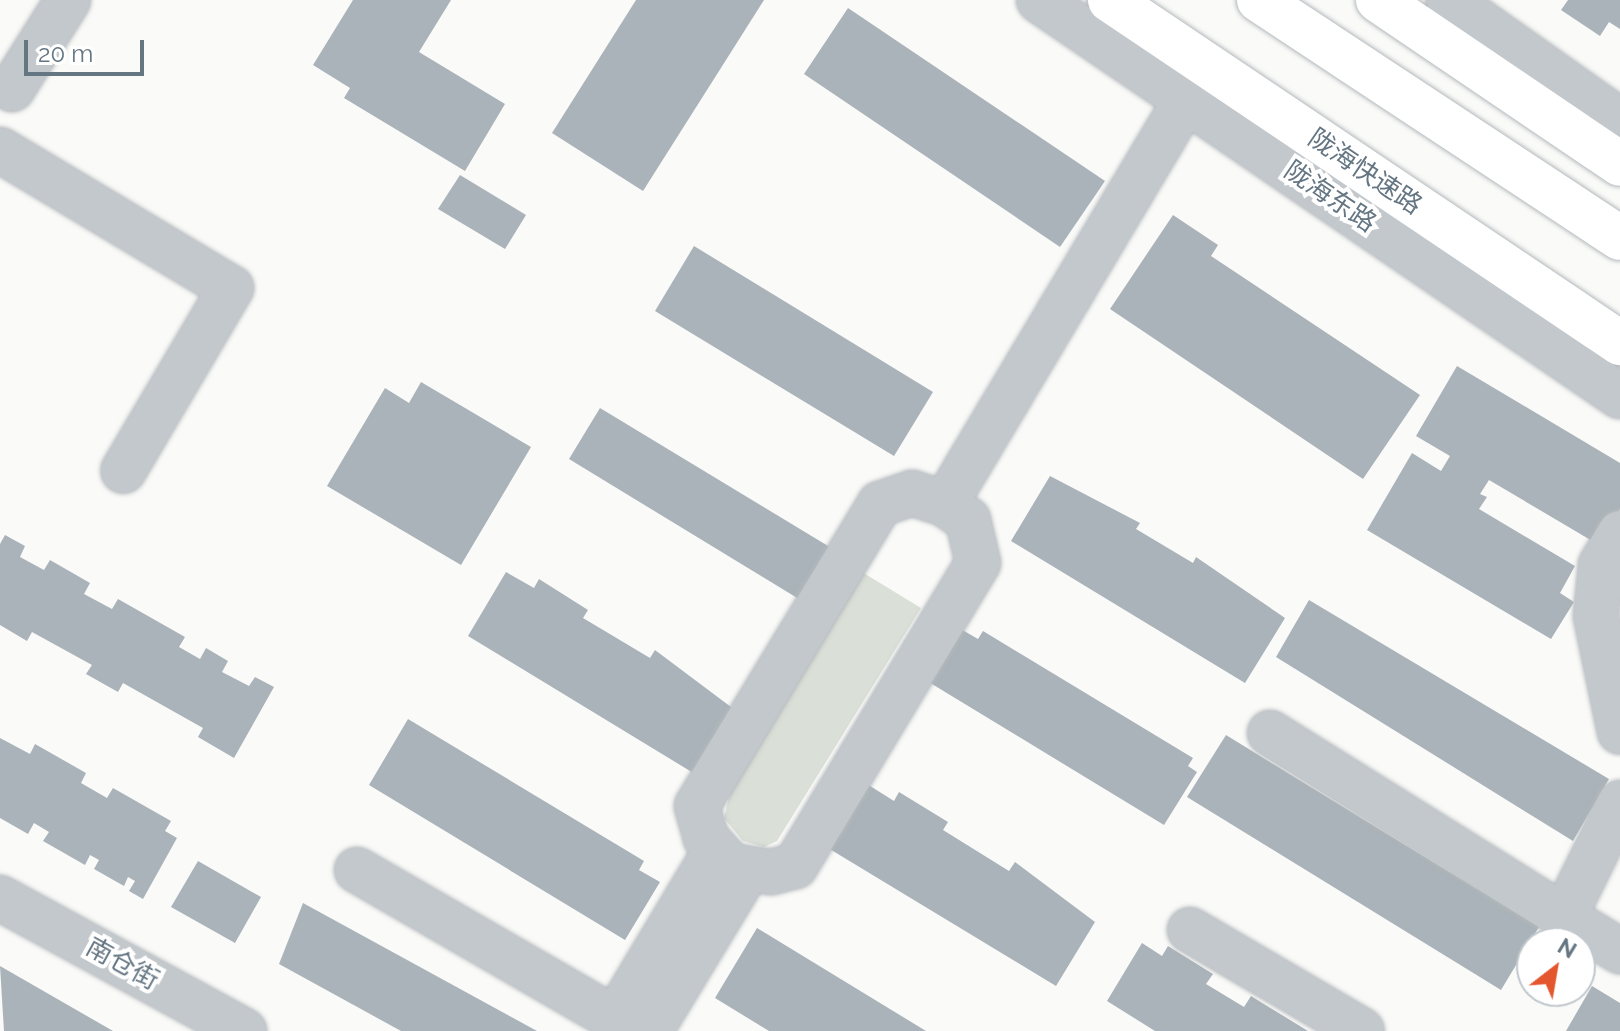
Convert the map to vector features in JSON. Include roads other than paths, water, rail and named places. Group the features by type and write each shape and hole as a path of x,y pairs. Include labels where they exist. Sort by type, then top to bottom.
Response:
{"highway":[{"name":"陇海快速路","path":"1110,0 1620,343"},
{"path":"1259,0 1620,238"},
{"path":"1378,0 1620,164"}],"street":[{"path":"12,89 68,0"},
{"name":"陇海东路","path":"1039,0 1620,396"},
{"path":"1449,0 1620,121"},
{"path":"945,504 1186,99"},
{"path":"0,150 231,288 123,471"},
{"path":"912,493 945,504 968,520 978,563 795,866 771,872 732,860 706,838 697,806 880,504 912,493"},
{"path":"1620,533 1601,565 1596,616 1620,732"},
{"path":"1270,733 1620,951"},
{"path":"1564,917 1620,803"},
{"path":"357,870 634,1027 732,860"},
{"name":"南仓街","path":"0,898 244,1031"},
{"path":"1190,930 1362,1031"}]}
